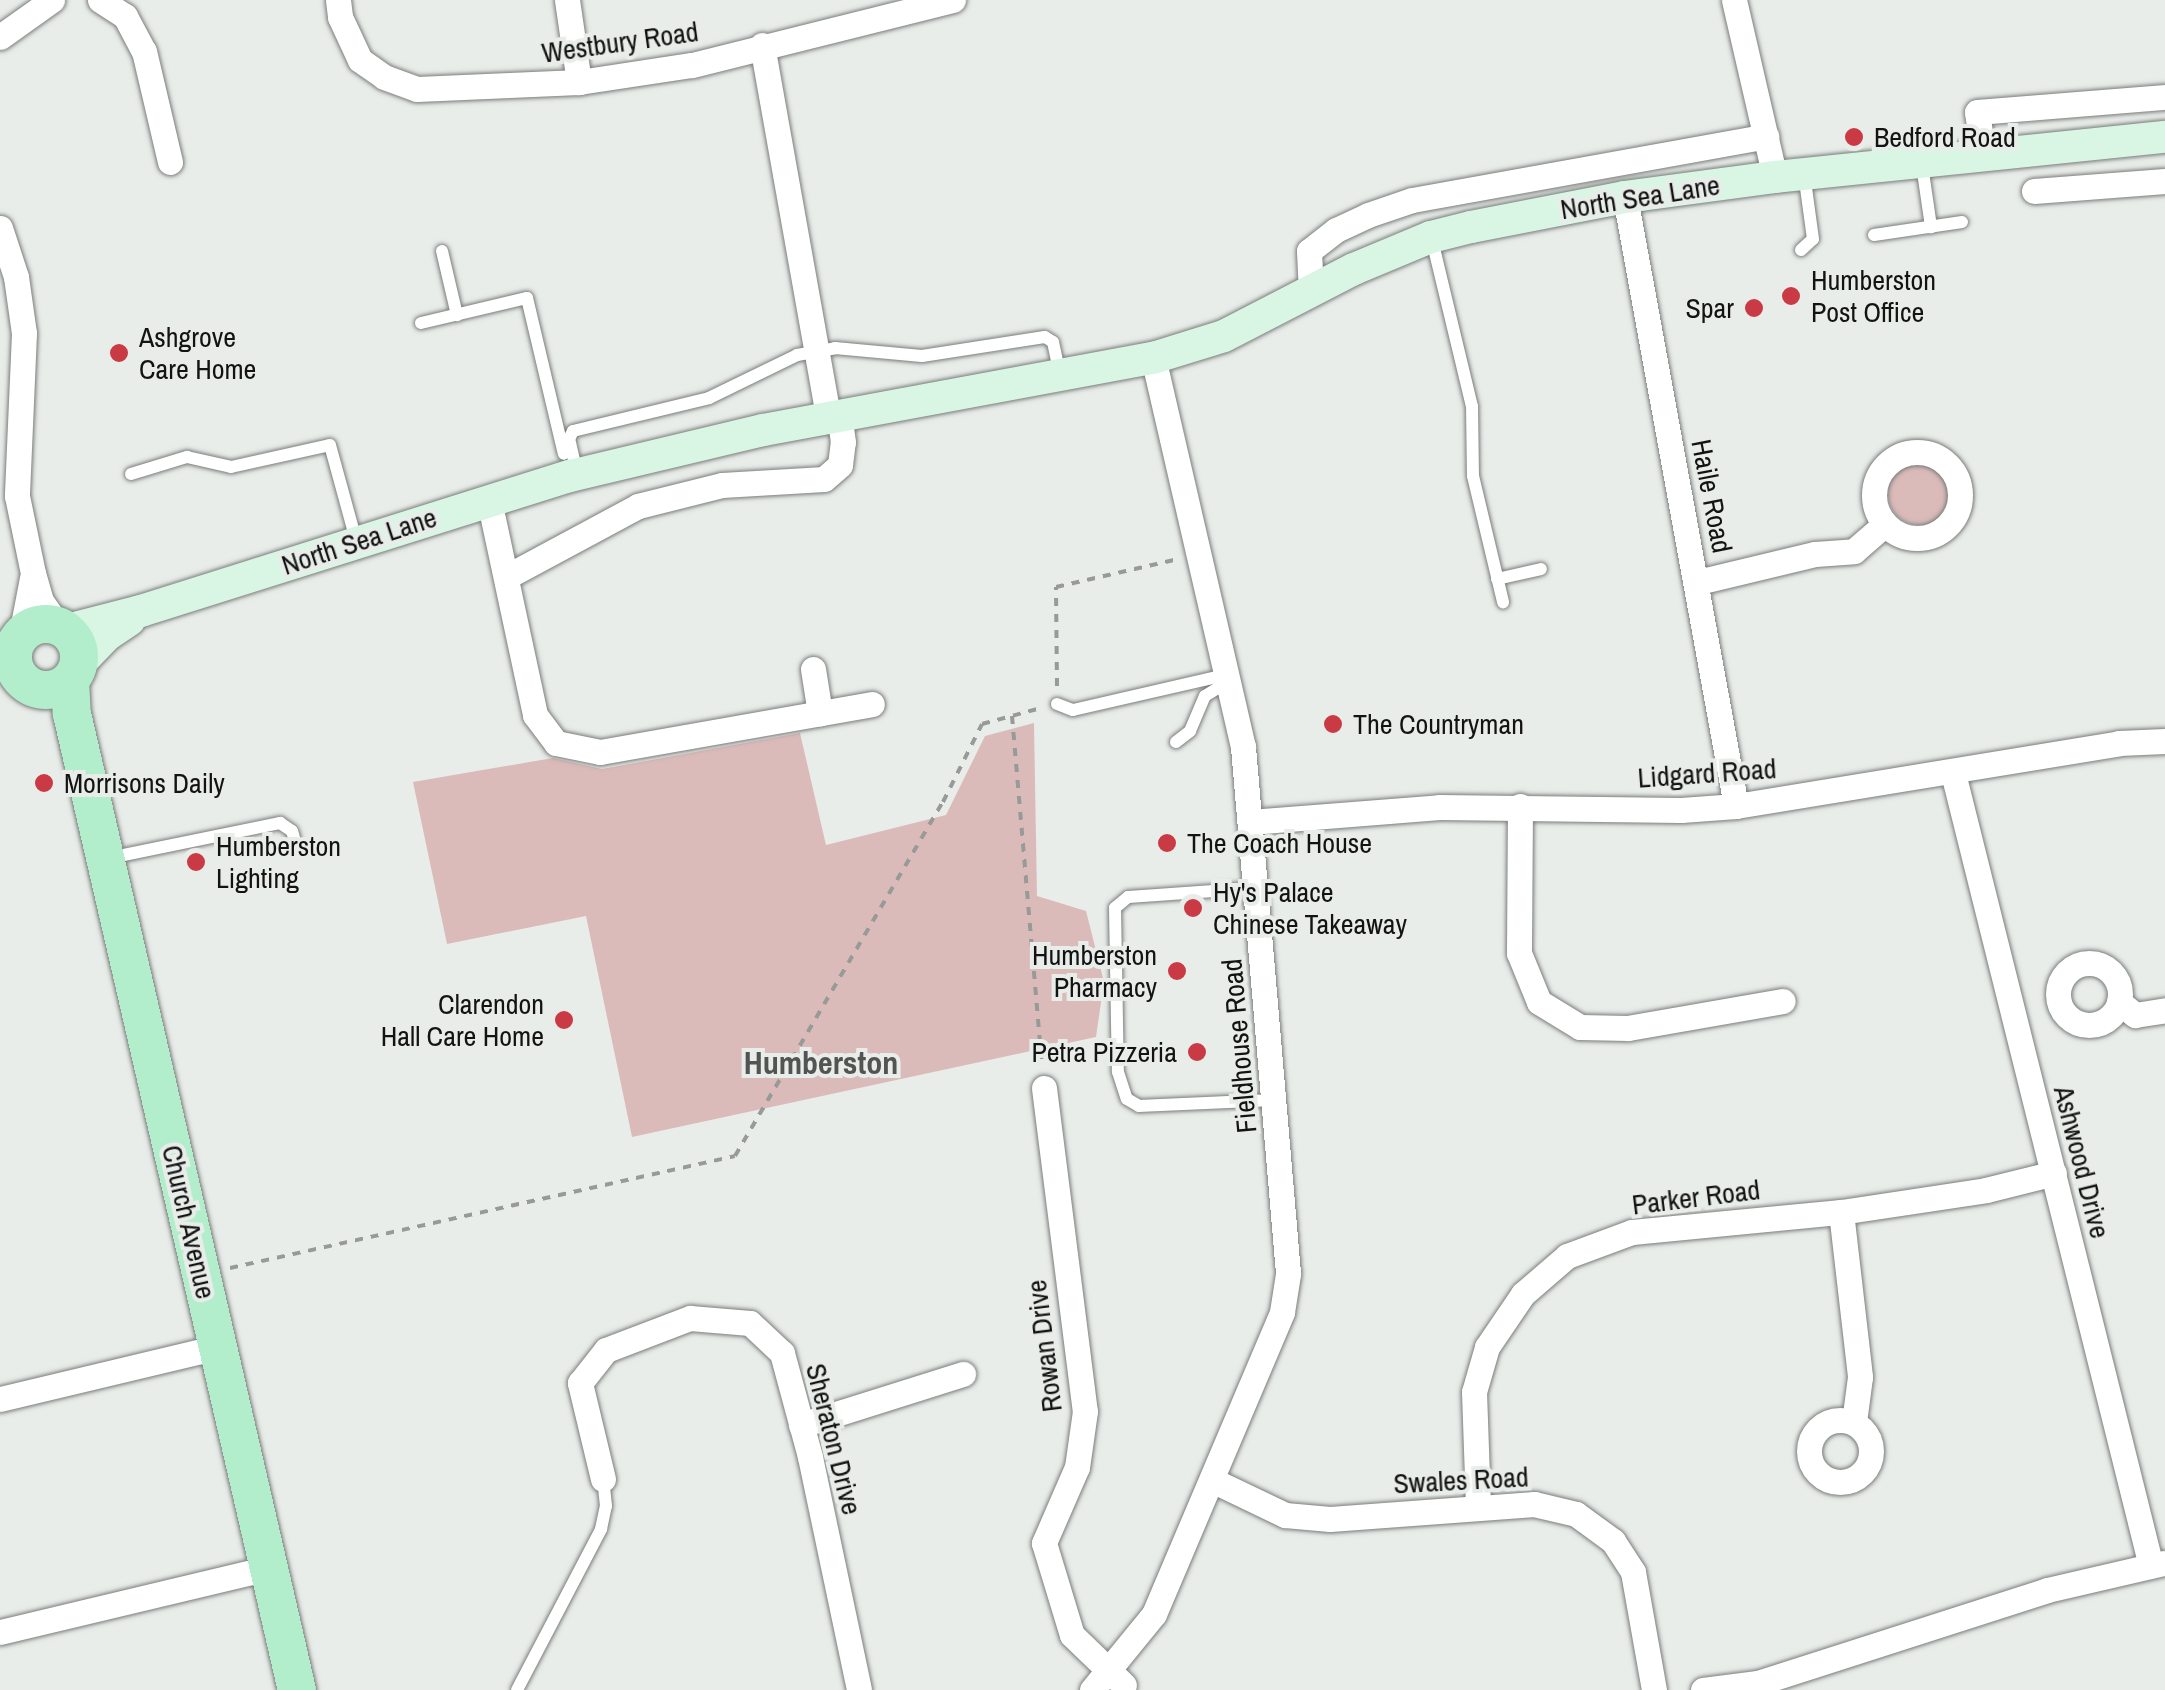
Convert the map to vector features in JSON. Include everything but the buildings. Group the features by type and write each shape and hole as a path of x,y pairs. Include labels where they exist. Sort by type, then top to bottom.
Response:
{"main road":[{"name":"Church Avenue","path":"37,658 50,701 82,753 297,1690"}],"street":[{"path":"0,37 52,0"},
{"path":"100,0 125,16 144,51 170,162"},
{"name":"Westbury Road","path":"338,0 340,17 360,60 384,77 417,89 580,82 692,66 954,0"},
{"path":"567,0 580,82"},
{"path":"1734,0 1766,136 1790,175"},
{"path":"506,577 638,506 722,485 824,478 840,465 844,442 814,352 762,46"},
{"path":"1983,153 1977,112 2165,98"},
{"name":"North Sea Lane","path":"1311,293 1309,251 1336,230 1383,210 1412,200 1766,136"},
{"name":"North Sea Lane","path":"37,658 107,635 141,612 356,540 574,475 834,416 1153,358 1224,336 1354,269 1431,237 1625,197 1921,159 2165,136"},
{"path":"2034,191 2165,181"},
{"name":"Haile Road","path":"1625,197 1736,806"},
{"path":"0,228 16,277 24,332 17,496 41,601 37,658"},
{"name":"Fieldhouse Road","path":"1118,1678 1154,1614 1214,1481 1282,1312 1288,1273 1242,747 1153,358"},
{"path":"489,500 535,715 556,743 600,752 872,704"},
{"path":"1698,582 1815,554 1854,551 1885,524"},
{"path":"813,669 820,713"},
{"name":"Lidgard Road","path":"1250,822 1438,807 1681,810 1736,806 2119,744 2165,741"},
{"name":"Ashwood Drive","path":"1953,773 2158,1564"},
{"path":"1520,806 1519,953 1539,1002 1580,1027 1628,1028 1783,1000"},
{"path":"2119,1002 2134,1015 2165,1010"},
{"name":"Rowan Drive","path":"1044,1088 1085,1411 1077,1467 1044,1543 1072,1634 1118,1678"},
{"name":"Parker Road","path":"1478,1506 1474,1392 1487,1347 1524,1294 1568,1256 1632,1232 1841,1212 1986,1190 2054,1173"},
{"path":"1841,1212 1860,1377 1854,1422"},
{"name":"Sheraton Drive","path":"603,1478 580,1383 606,1350 690,1318 750,1323 782,1353 802,1426 860,1690"},
{"path":"0,1399 218,1348"},
{"path":"802,1426 962,1374"},
{"name":"Swales Road","path":"1214,1481 1285,1515 1330,1519 1534,1504 1576,1514 1613,1541 1633,1572 1654,1690"},
{"path":"1703,1690 1758,1683 2047,1590 2158,1564"},
{"path":"0,1632 268,1568"}],"lane":[{"path":"1921,159 1931,227"},
{"path":"1790,175 1813,239 1801,250"},
{"path":"1874,234 1962,222"},
{"path":"1431,237 1472,406 1472,476 1503,602"},
{"path":"442,251 457,315"},
{"path":"422,323 527,298 574,475"},
{"path":"574,475 569,440 573,431 708,398 797,355 835,348 922,356 1045,337 1053,342 1060,377"},
{"path":"131,474 187,457 231,467 330,445 356,540"},
{"path":"1497,580 1541,570"},
{"path":"1057,704 1073,710 1226,678"},
{"path":"1176,742 1190,731 1204,696 1226,678"},
{"path":"106,858 280,822 292,831 297,848"},
{"path":"1256,888 1128,898 1114,908 1118,1072 1126,1099 1139,1106 1273,1100"},
{"path":"517,1690 600,1529 606,1506 603,1478"}],"path":[{"path":"201,1275 735,1156 943,802 982,724 1057,704 1056,587 1197,555"},
{"path":"1012,716 1044,1088"}],"shaded area":[{"path":"1919,463 1941,472 1950,494 1941,516 1919,525 1897,516 1888,494 1897,472"},
{"path":"1034,723 1037,896 1086,911 1104,982 1096,1037 632,1137 586,916 447,944 413,782 553,758 602,769 800,733 826,845 946,815 985,736"}],"place":[{"name":"Bedford Road","path":"1854,137"},
{"name":"Humberston Post Office","path":"1791,296"},
{"name":"Spar","path":"1754,308"},
{"name":"Ashgrove Care Home","path":"119,353"},
{"name":"The Countryman","path":"1333,724"},
{"name":"Morrisons Daily","path":"44,783"},
{"name":"The Coach House","path":"1167,843"},
{"name":"Humberston Lighting","path":"196,862"},
{"name":"Hy's Palace Chinese Takeaway","path":"1193,908"},
{"name":"Humberston Pharmacy","path":"1177,971"},
{"name":"Clarendon Hall Care Home","path":"564,1020"},
{"name":"Petra Pizzeria","path":"1197,1052"}],"district":[{"name":"Humberston","path":"821,1063"}]}
